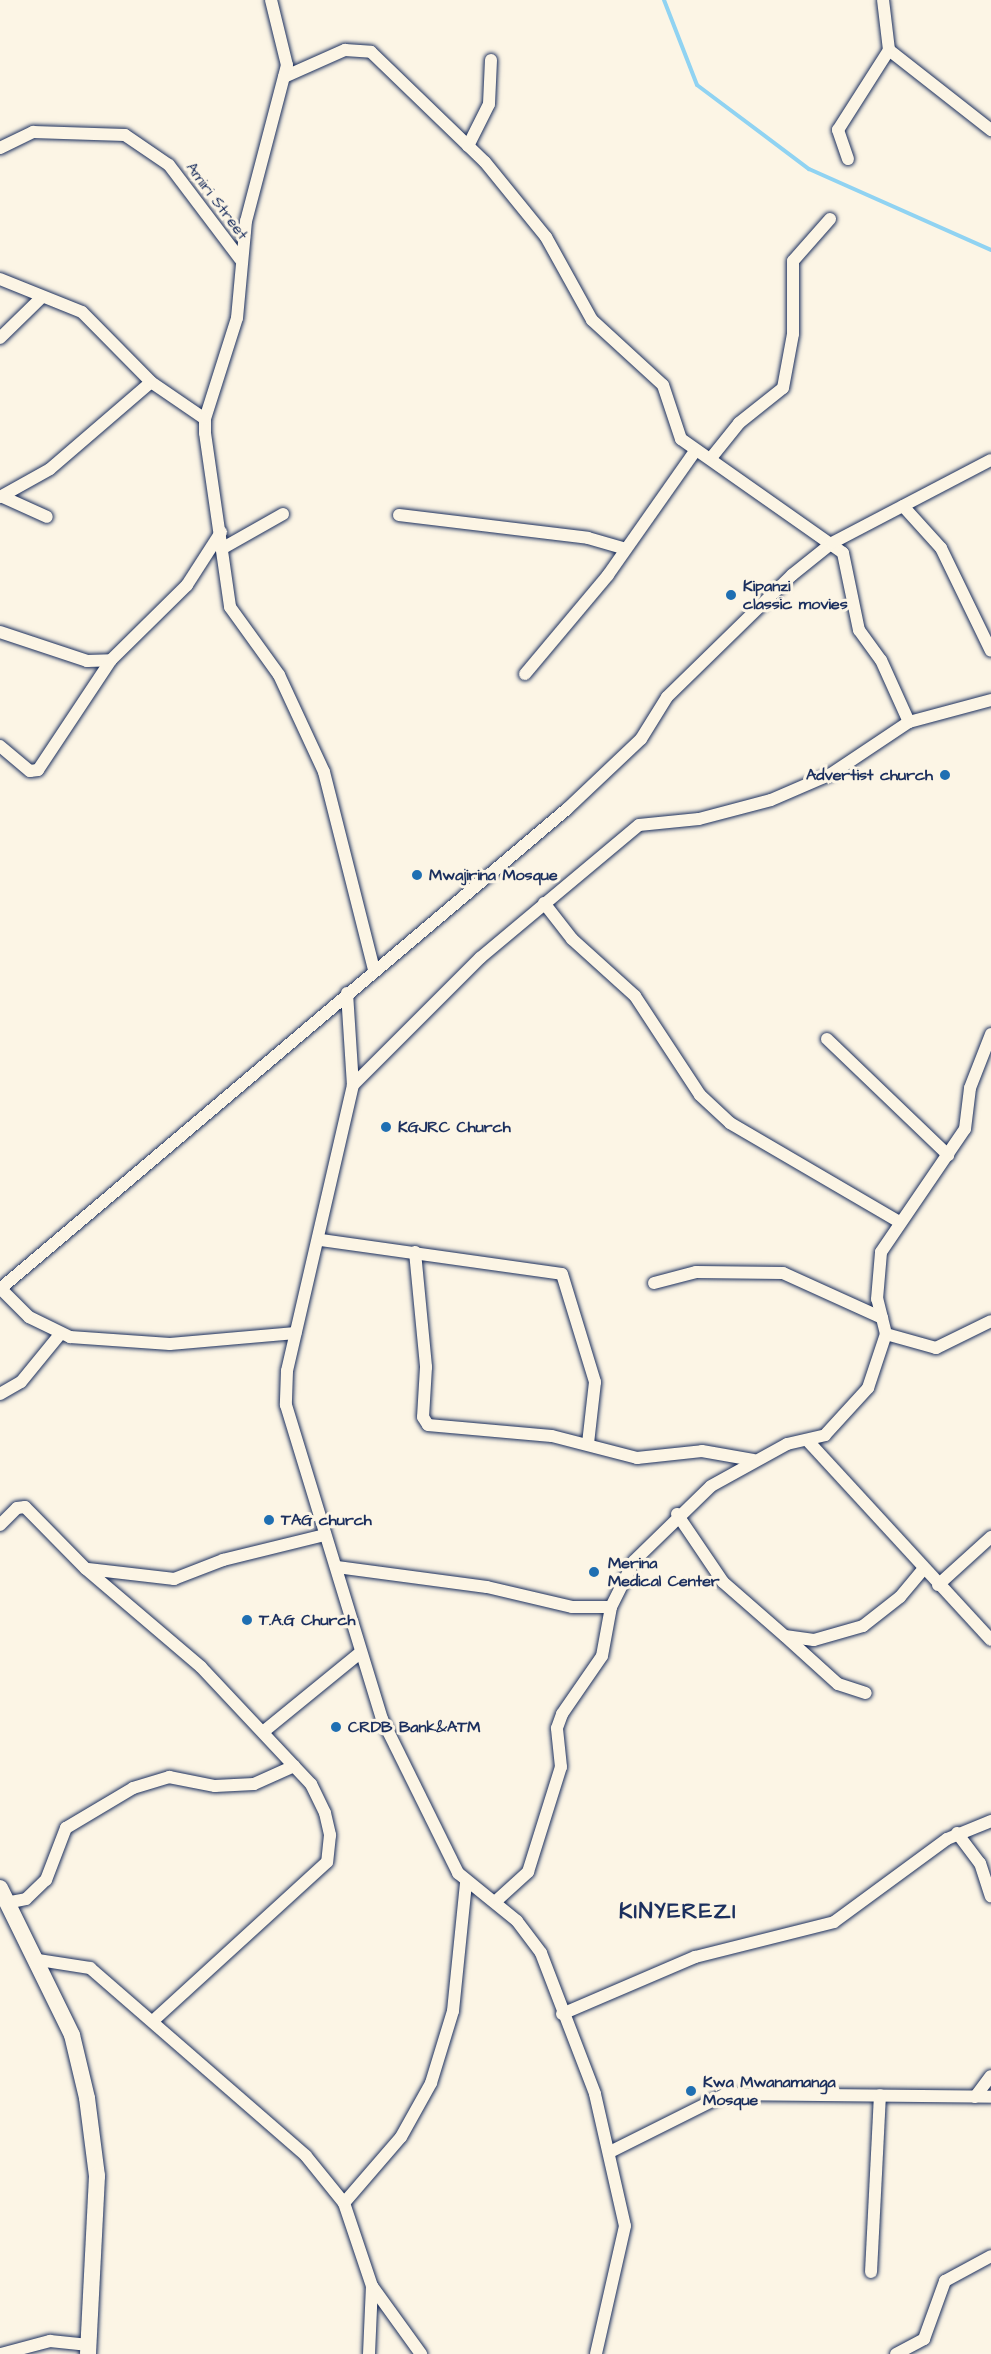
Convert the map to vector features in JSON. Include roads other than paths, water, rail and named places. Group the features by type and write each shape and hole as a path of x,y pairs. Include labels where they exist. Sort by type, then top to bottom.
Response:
{"street":[{"path":"271,0 287,65 240,260 237,318 205,419 223,548 225,591 236,622 279,675 324,772 374,970"},
{"path":"848,159 838,130 889,50 883,0"},
{"path":"284,77 345,50 371,52 468,146 546,237 592,320 663,385 675,431 695,451 711,458 843,553 859,630 881,660 909,722"},
{"path":"889,50 991,130"},
{"path":"468,146 489,104 491,60"},
{"name":"Amiri Street","path":"0,148 33,132 125,135 169,165 240,260"},
{"path":"711,458 739,423 783,388 793,334 793,261 830,219"},
{"path":"0,279 82,312 105,330 151,382 205,419"},
{"path":"0,338 42,297"},
{"path":"1,497 50,469 151,382"},
{"path":"525,674 624,548 695,451"},
{"path":"296,1333 170,1344 61,1333 29,1317 0,1289 622,759 641,739 667,697 832,543 991,460"},
{"path":"1,497 47,517"},
{"path":"903,506 941,548 991,651"},
{"path":"223,548 283,514"},
{"path":"399,516 588,538 624,548"},
{"path":"0,746 30,771 38,770 111,660 187,585 221,532"},
{"path":"0,632 87,661 111,660"},
{"path":"353,1084 544,903 639,825 699,819 771,801 831,774 909,722 991,700"},
{"path":"544,903 572,939 635,996 700,1095 729,1123 898,1221"},
{"path":"347,993 353,1084 321,1240 296,1333 286,1406 382,1719 466,1883 495,1902 541,1953 562,2014 595,2094 625,2226 623,2248 596,2354"},
{"path":"495,1902 528,1872 561,1767 557,1728 602,1656 612,1607 634,1561 677,1514 753,1460 787,1443 808,1441 825,1435 857,1405 886,1334 877,1272 898,1221 965,1129 970,1088 991,1034"},
{"path":"827,1039 948,1155"},
{"path":"321,1240 562,1274 595,1382 588,1443"},
{"path":"415,1252 426,1424 588,1443 637,1458 702,1451 753,1460"},
{"path":"654,1283 696,1272 783,1273 882,1318"},
{"path":"886,1334 936,1348 991,1321"},
{"path":"0,1394 27,1376 61,1333"},
{"path":"808,1441 923,1570 988,1634"},
{"path":"0,1525 16,1508 25,1507 86,1569 201,1667 294,1766 325,1813 330,1835 327,1862 153,2021"},
{"path":"677,1514 723,1582 838,1684 866,1693"},
{"path":"86,1569 174,1579 224,1560 325,1534"},
{"path":"938,1585 991,1537"},
{"path":"337,1567 487,1587 572,1607 612,1607"},
{"path":"785,1636 814,1640 863,1626 900,1597 923,1570"},
{"path":"263,1732 360,1653"},
{"path":"11,1902 26,1899 46,1880 66,1828 133,1788 169,1777 215,1786 254,1784 294,1766"},
{"path":"562,2014 716,1950 834,1922 957,1833 991,1821"},
{"path":"957,1833 980,1863 991,1896"},
{"path":"344,2203 401,2137 431,2083 458,1988 466,1883"},
{"path":"0,1888 11,1902 39,1959 72,2035 97,2176 88,2349 50,2341 2,2354"},
{"path":"39,1959 90,1968 269,2120 344,2203 372,2286 421,2354"},
{"path":"975,2097 991,2076"},
{"path":"610,2152 726,2094 991,2097"},
{"path":"871,2272 880,2094"},
{"path":"896,2354 924,2339 945,2281 991,2256"},
{"path":"369,2354 372,2286"}],"waterway":[{"path":"664,0 697,85 809,169 991,250"}],"place":[{"name":"Kipanzi classic movies","path":"731,595"},
{"name":"Advertist church","path":"945,775"},
{"name":"Mwajirina Mosque","path":"417,875"},
{"name":"KGJRC Church","path":"386,1127"},
{"name":"TAG church","path":"269,1520"},
{"name":"Merina Medical Center","path":"594,1572"},
{"name":"T.A.G Church","path":"247,1620"},
{"name":"CRDB Bank&ATM","path":"336,1727"},
{"name":"Kwa Mwanamanga Mosque","path":"691,2091"}],"district":[{"name":"KINYEREZI","path":"678,1912"}]}
